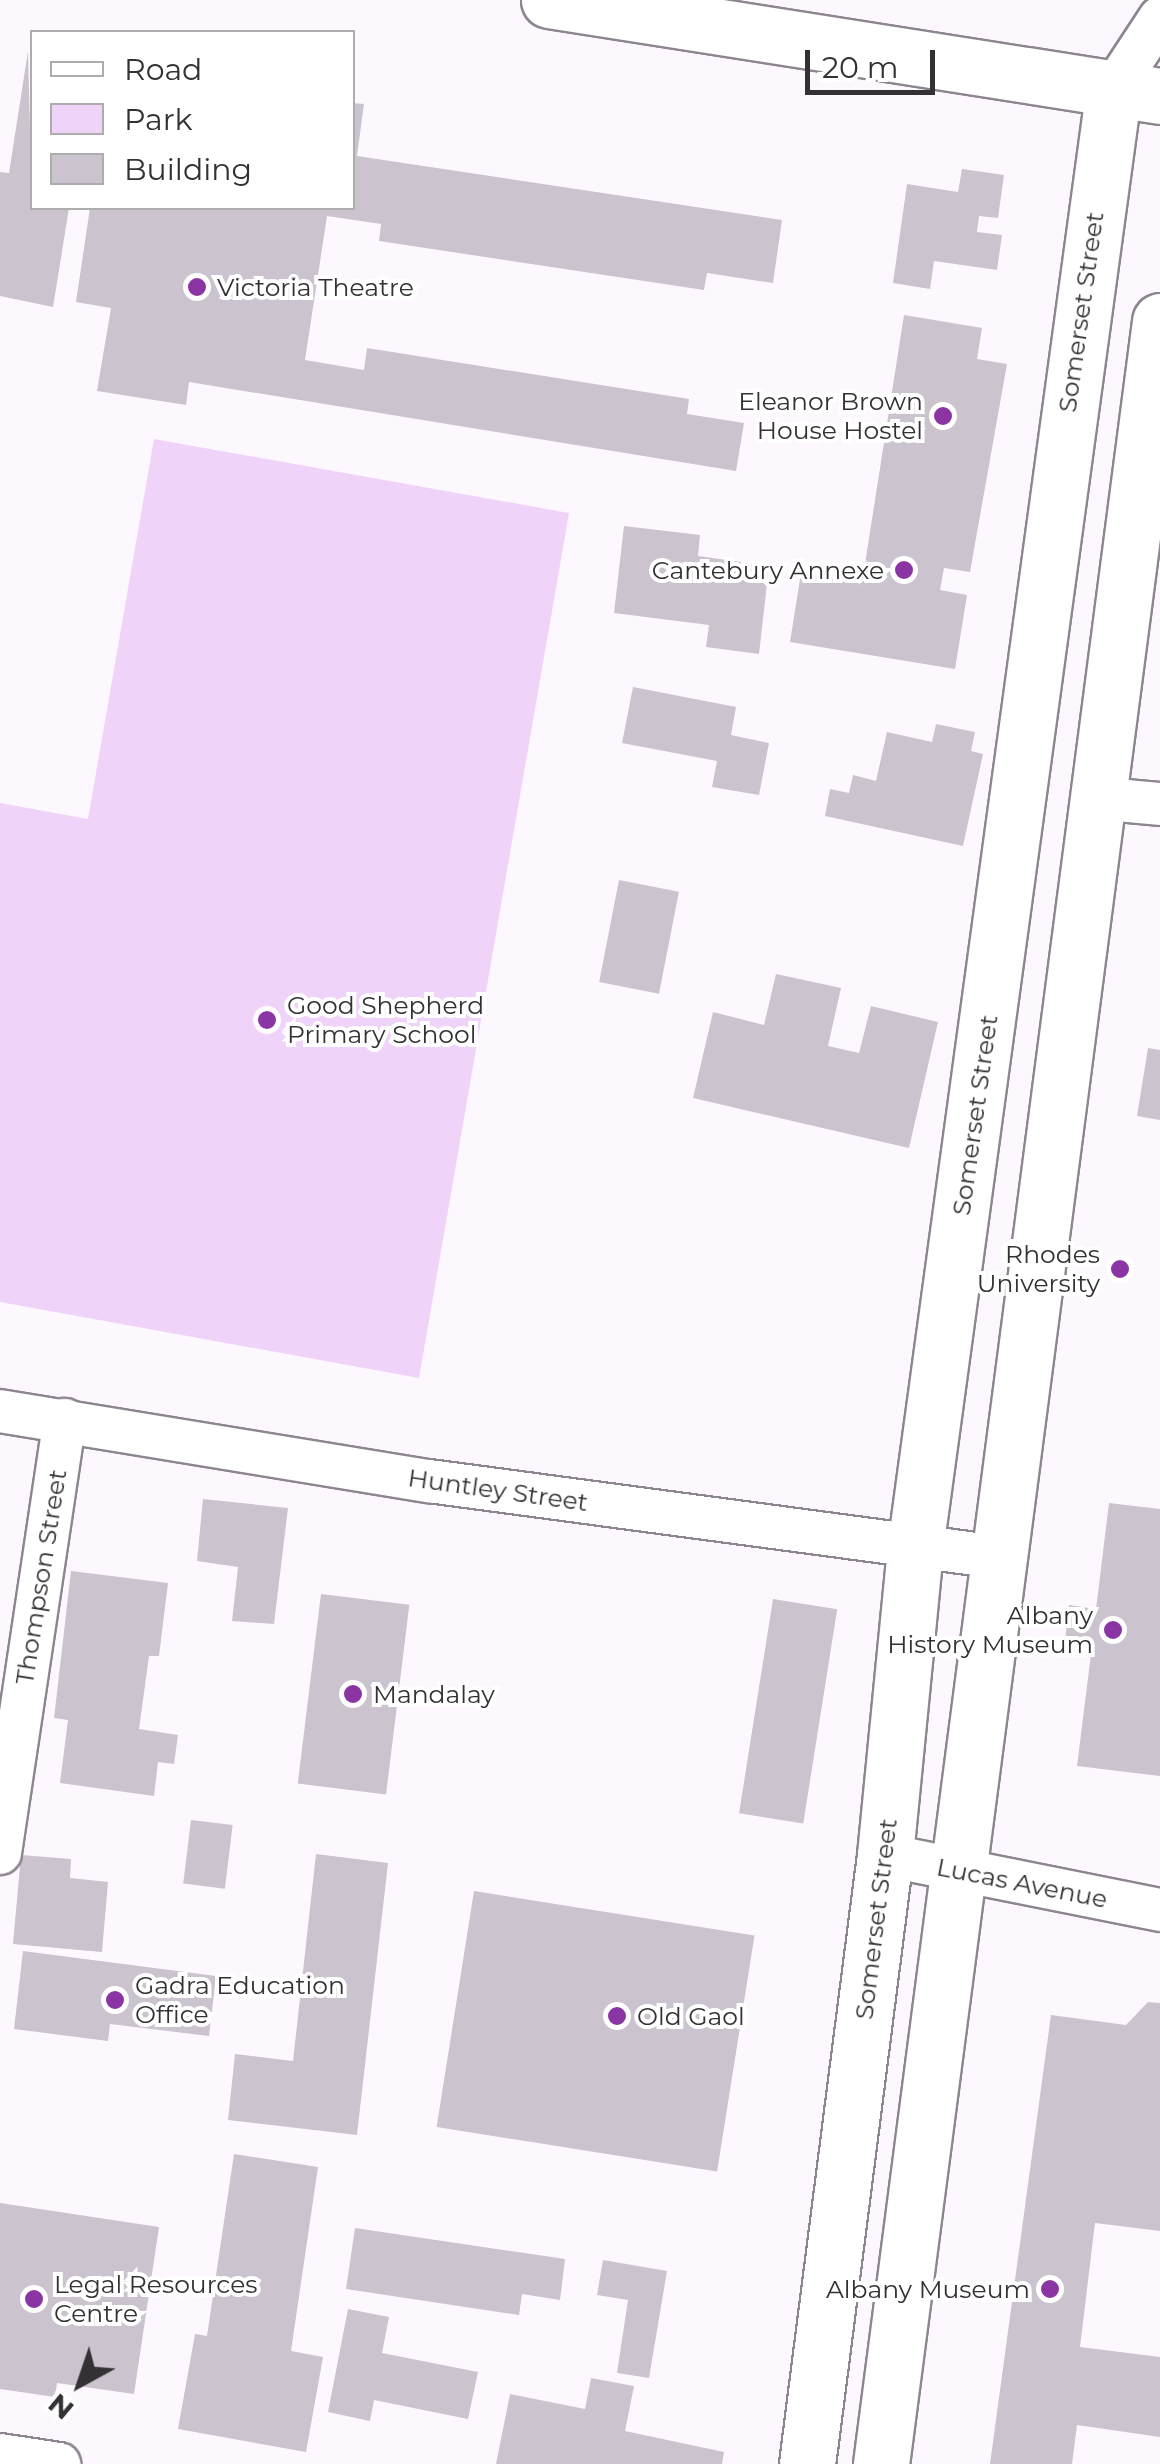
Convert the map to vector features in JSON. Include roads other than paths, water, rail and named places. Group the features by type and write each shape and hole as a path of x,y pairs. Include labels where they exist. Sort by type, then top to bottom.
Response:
{"main road":[{"path":"549,0 1137,92"},
{"name":"Somerset Street","path":"808,2464 885,1854 915,1548 1059,475 1137,92"},
{"path":"881,2464 1160,321"},
{"path":"1059,475 1138,489"},
{"path":"997,950 1074,973"}],"street":[{"name":"Somerset Street","path":"1137,92 1160,18"},
{"path":"1096,798 1160,804"},
{"name":"Huntley Street","path":"0,1411 428,1481 998,1556"},
{"name":"Thompson Street","path":"0,1852 65,1420"},
{"name":"Lucas Avenue","path":"885,1854 1160,1910"},
{"path":"0,2455 58,2464"}],"place":[{"name":"Victoria Theatre","path":"197,287"},
{"name":"Eleanor Brown House Hostel","path":"943,416"},
{"name":"Cantebury Annexe","path":"904,570"},
{"name":"Good Shepherd Primary School","path":"267,1020"},
{"name":"Rhodes University","path":"1120,1269"},
{"name":"Albany History Museum","path":"1113,1630"},
{"name":"Mandalay","path":"353,1694"},
{"name":"Gadra Education Office","path":"115,2000"},
{"name":"Old Gaol","path":"617,2016"},
{"name":"Albany Museum","path":"1050,2289"},
{"name":"Legal Resources Centre","path":"34,2299"}]}
